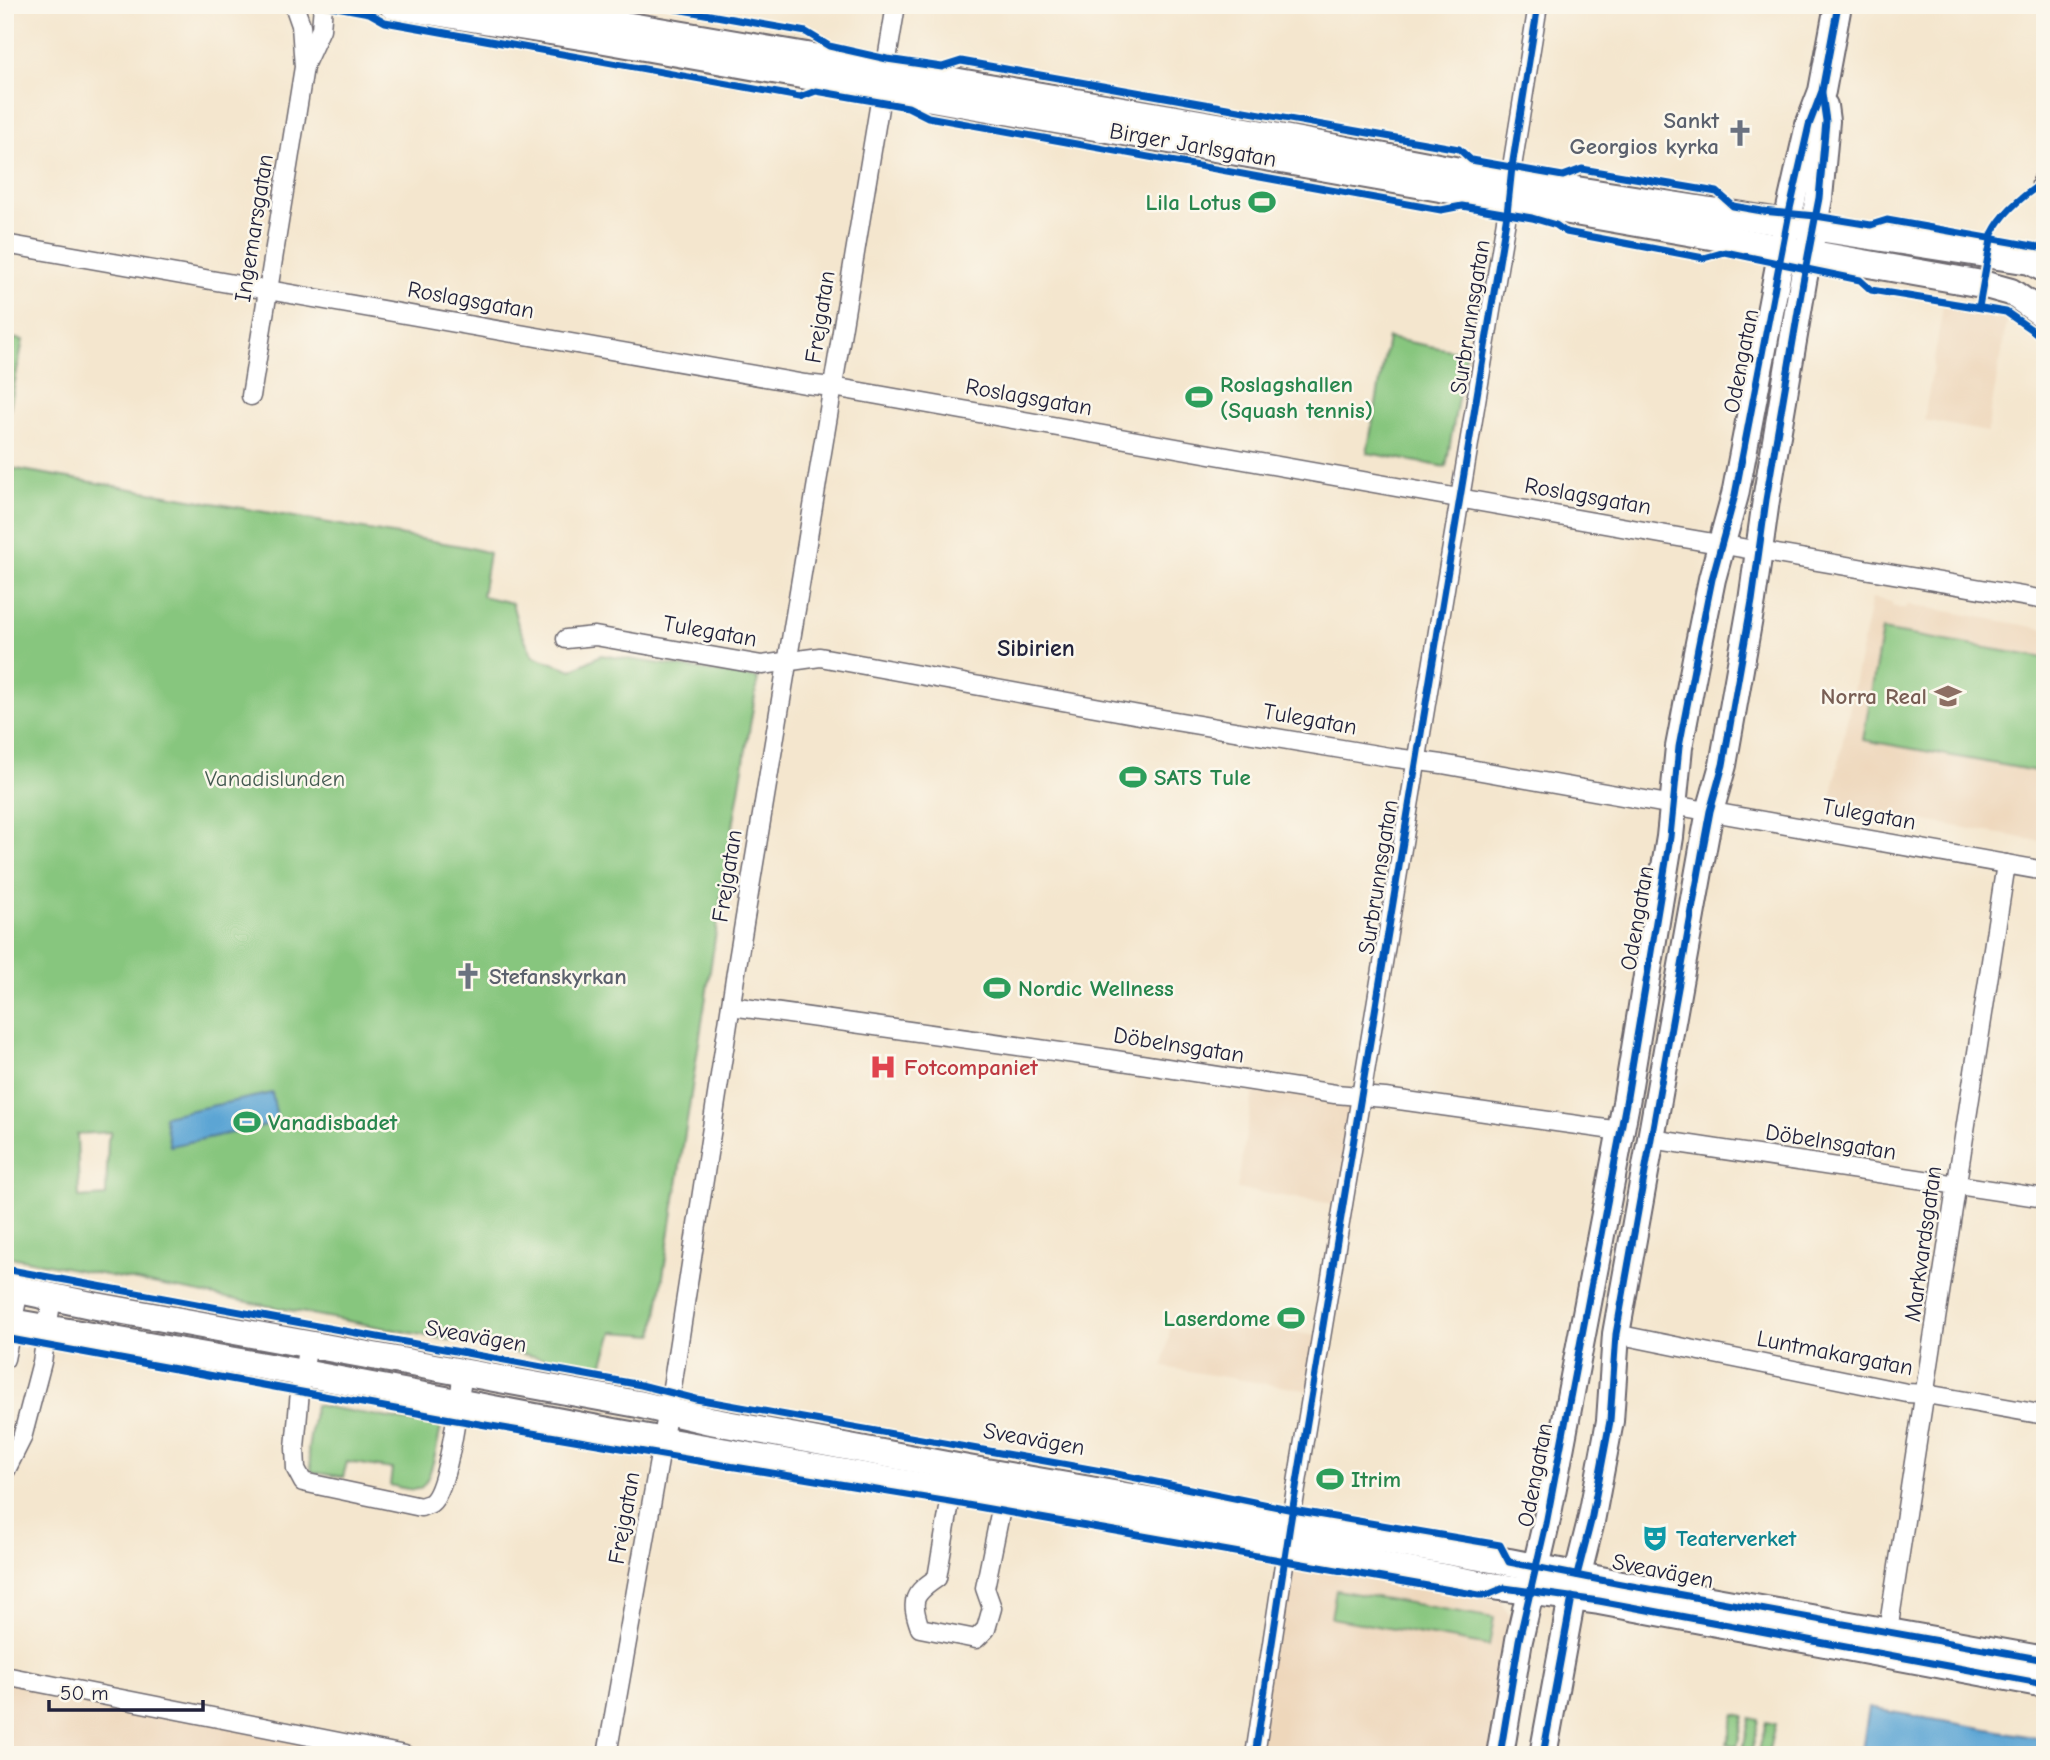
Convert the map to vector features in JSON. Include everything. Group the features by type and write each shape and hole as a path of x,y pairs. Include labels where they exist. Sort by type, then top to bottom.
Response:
{"main road":[{"name":"Birger Jarlsgatan","path":"392,5 599,39 1241,130 1782,249 1811,241 2040,264"},
{"name":"Birger Jarlsgatan","path":"508,5 883,80"},
{"name":"Odengatan","path":"1500,1755 1519,1640 1620,1131 1670,837 1679,747 1712,579 1735,495 1787,223 1810,125 1822,91 1838,5"},
{"name":"Odengatan","path":"1543,1755 1575,1586 1591,1521 1609,1421 1616,1334 1710,811 1723,765 1752,601 1819,198 1826,121 1822,91"},
{"name":"Birger Jarlsgatan","path":"1510,190 1787,223 1811,241 2011,292 2045,316"},
{"path":"2011,292 2045,303"},
{"name":"Sveavägen","path":"12,1289 667,1410 710,1421 968,1469 1289,1537 1575,1586 1888,1631 2045,1660"},
{"name":"Sveavägen","path":"9,1322 952,1491 1289,1537"},
{"name":"Sveavägen","path":"1575,1586 2045,1684"}],"street":[{"name":"Ingemarsgatan","path":"251,396 304,67 301,25 294,5"},
{"name":"Ingemarsgatan","path":"304,67 321,29 323,5"},
{"name":"Frejgatan","path":"607,1755 667,1410 896,5"},
{"name":"Surbrunnsgatan","path":"1255,1755 1538,5"},
{"name":"Roslagsgatan","path":"5,244 2045,600"},
{"name":"Tulegatan","path":"566,639 595,636 762,665 820,657 1145,716 1673,804 2045,871"},
{"name":"Markvardsgatan","path":"1888,1631 2006,864"},
{"name":"Döbelnsgatan","path":"731,1006 1361,1097 1385,1098 1620,1131"},
{"name":"Döbelnsgatan","path":"1651,1139 2045,1198"},
{"path":"5,1359 12,1289"},
{"path":"5,1470 22,1438 42,1362 52,1297"},
{"name":"Luntmakargatan","path":"1616,1334 1907,1393 2045,1415"},
{"name":"Sveavägen","path":"308,1344 295,1448 296,1469 303,1482 421,1507 431,1503 439,1491 448,1463 463,1372"},
{"path":"952,1491 937,1578 919,1590 913,1610 920,1628 975,1639 986,1629 992,1608 985,1588 1003,1499"},
{"path":"5,1676 405,1755"}],"shaded area":[{"path":"1944,300 2009,310 1987,432 1924,420"},
{"name":"Norra Real","path":"1872,598 1892,602 1892,605 1899,608 1906,608 1907,604 2045,629 2045,842 1830,804"},
{"path":"1255,1081 1360,1097 1342,1205 1237,1189"},
{"path":"1173,1314 1319,1336 1311,1391 1163,1367"},
{"path":"1290,1541 1500,1601 1513,1624 1495,1755 1255,1755"},
{"path":"5,1678 432,1755 5,1755"}],"green space":[{"path":"5,337 23,340 5,433"},
{"path":"1388,338 1466,353 1446,467 1367,453"},
{"name":"Vanadislunden","path":"5,467 489,553 482,596 512,603 518,625 533,656 572,670 601,655 758,678 654,1335 613,1332 601,1369 5,1256","holes":["111,1132 108,1140 106,1196 79,1198 77,1134"]},
{"path":"1882,630 2045,658 2045,719 2036,771 1863,740"},
{"path":"315,1405 441,1427 433,1462 423,1486 411,1490 390,1485 392,1469 347,1462 343,1477 312,1472 308,1450"},
{"path":"1336,1590 1494,1618 1489,1646 1331,1618"},
{"path":"1735,1714 1744,1716 1737,1746 1727,1744"},
{"path":"1750,1718 1759,1720 1752,1750 1743,1748"},
{"path":"1766,1722 1775,1724 1768,1754 1759,1751"}],"water":[{"path":"272,1093 278,1123 170,1146 164,1116"},
{"path":"1869,1708 2045,1739 2045,1755 1861,1755"}],"cycle path":[{"path":"326,5 369,13 385,22 800,97 816,91 908,107 928,117 1441,210 1462,206 1532,218 1556,225 1566,232 1704,258 1725,252 1860,280 1871,290 2006,312 2045,339"},
{"path":"654,5 806,32 829,46 887,59 942,67 961,61 1459,149 1471,160 1563,176 1582,169 1717,192 1733,206 1871,225 1887,220 2045,248"},
{"path":"1255,1755 1290,1525 1507,214 1538,5"},
{"path":"1500,1755 1519,1640 1546,1524 1626,1103 1670,837 1679,747 1698,648 1712,579 1735,495 1789,213 1809,125 1822,91 1838,5"},
{"path":"1577,1575 1591,1521 1610,1421 1616,1334 1710,811 1723,765 1819,198 1826,121 1822,93"},
{"path":"1979,307 1992,234 2013,206 2041,184"},
{"path":"5,1269 641,1385 696,1399 1107,1472 1293,1510 1500,1545 1509,1562 2045,1660"},
{"path":"5,1338 456,1420 950,1502 1479,1595 1487,1595 1504,1588 1599,1601 2045,1684"},
{"path":"1543,1755 1572,1597"}],"place":[{"name":"Sankt Georgios kyrka","path":"1740,133"},
{"name":"Lila Lotus","path":"1262,202"},
{"name":"Roslagshallen (Squash tennis)","path":"1199,397"},
{"name":"Norra Real","path":"1948,696"},
{"name":"SATS Tule","path":"1133,777"},
{"name":"Stefanskyrkan","path":"468,976"},
{"name":"Nordic Wellness","path":"997,988"},
{"name":"Fotcompaniet","path":"883,1067"},
{"name":"Vanadisbadet","path":"247,1122"},
{"name":"Laserdome","path":"1291,1318"},
{"name":"Itrim","path":"1330,1479"},
{"name":"Teaterverket","path":"1655,1538"}],"district":[{"name":"Sibirien","path":"1036,648"}]}
